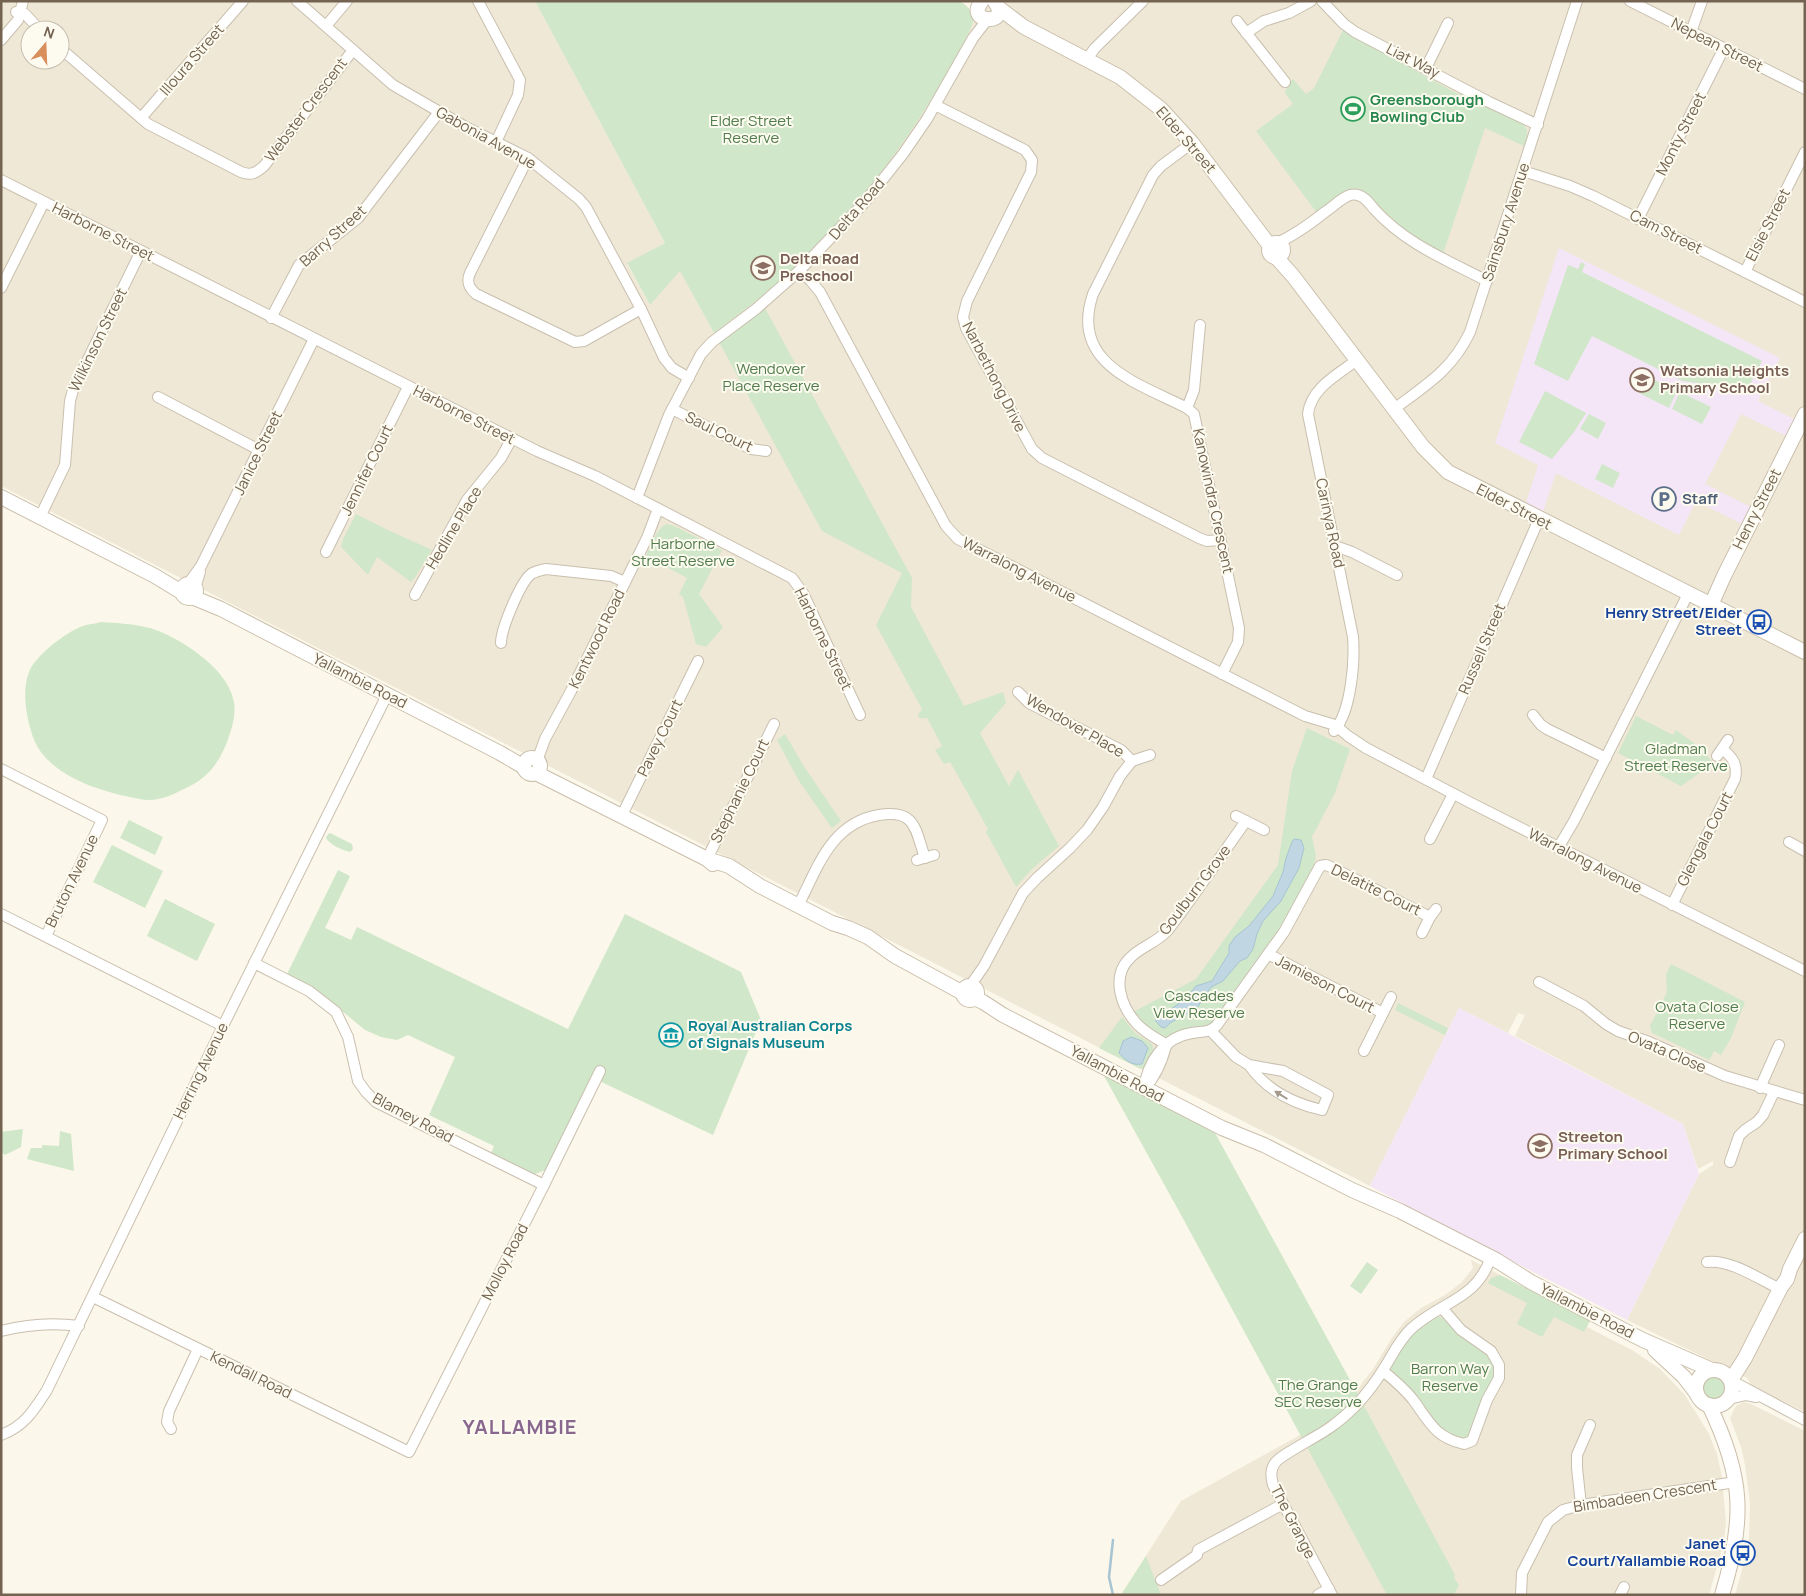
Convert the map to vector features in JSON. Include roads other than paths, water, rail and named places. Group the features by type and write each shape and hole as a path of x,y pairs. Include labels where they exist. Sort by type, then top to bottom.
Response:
{"street":[{"path":"18,1 18,14"},
{"path":"1,39 4,27 18,14 23,1"},
{"name":"Illoura Street","path":"140,118 243,1"},
{"name":"Gabonia Avenue","path":"297,1 393,85 439,112 528,158 574,195 586,207 641,309 667,364 689,378"},
{"path":"326,26 347,1"},
{"path":"478,1 520,80 518,95 496,142"},
{"name":"Elder Street","path":"965,1 988,7 1120,78 1149,98 1174,122 1255,225 1277,249 1293,276 1423,447 1442,467 1461,480 1805,652"},
{"path":"1087,59 1095,48 1143,1"},
{"path":"1246,33 1264,21 1289,13 1311,1"},
{"name":"Liat Way","path":"1322,1 1351,30 1489,102 1538,125"},
{"name":"Nepean Street","path":"1630,1 1805,89"},
{"path":"1691,32 1702,1"},
{"name":"Sainsbury Avenue","path":"1394,409 1437,377 1454,359 1470,332 1578,3"},
{"name":"Delta Road","path":"634,496 653,458 672,409 701,354 712,342 756,309 802,268 864,203 903,154 935,105 973,38 988,7"},
{"path":"18,14 31,20"},
{"path":"1237,21 1286,83"},
{"path":"1426,68 1448,23"},
{"name":"Monty Street","path":"1638,219 1724,48"},
{"name":"Webster Crescent","path":"70,57 140,118 157,130 246,174 254,173 264,166 353,50"},
{"name":"Narbethong Drive","path":"935,105 1025,150 1032,160 1031,172 967,301 963,317 966,328 1030,446 1042,458 1200,538 1208,541 1221,540"},
{"name":"Barry Street","path":"271,318 298,265 358,218 439,112"},
{"path":"1192,143 1161,166 1153,175 1095,288 1087,316 1092,342 1101,358 1109,366 1187,408 1194,390 1200,325"},
{"name":"Elsie Street","path":"1745,272 1805,152"},
{"path":"528,158 470,273 468,281 471,290 575,342 584,340 641,309"},
{"name":"Cam Street","path":"1523,170 1582,191 1805,302"},
{"name":"Harborne Street","path":"1,180 408,387 634,496 786,575 796,582 802,592 860,715"},
{"path":"1277,249 1343,199 1352,195 1358,195 1365,199 1390,225 1409,240 1487,281"},
{"path":"1,288 44,202"},
{"name":"Wilkinson Street","path":"40,517 65,465 70,401 73,390 141,251"},
{"name":"Warralong Avenue","path":"802,268 820,292 946,526 953,535 1305,716 1317,725 1335,728 1351,743 1366,748 1560,849 1805,971"},
{"name":"Janice Street","path":"190,589 314,339"},
{"name":"Carinya Road","path":"1335,728 1345,707 1353,674 1354,648 1352,625 1308,414 1311,402 1318,390 1357,360"},
{"name":"Jennifer Court","path":"326,552 408,387"},
{"path":"158,397 260,450"},
{"name":"Kanowindra Crescent","path":"1187,408 1195,418 1239,633 1236,647 1222,674"},
{"name":"Saul Court","path":"672,409 751,450 766,451"},
{"name":"Henry Street","path":"1711,605 1724,576 1799,437 1805,414"},
{"name":"Hedline Place","path":"415,595 467,500 500,458 512,438"},
{"name":"Yallambie Road","path":"1,497 155,576 190,589 221,609 500,753 533,764 564,786 707,859 739,880 760,886 832,923 852,938 971,991 1146,1084 1226,1121 1264,1145 1352,1190 1393,1207 1488,1262 1643,1340 1714,1370"},
{"name":"Kentwood Road","path":"533,764 661,510"},
{"name":"Russell Street","path":"1426,779 1538,519"},
{"path":"1335,546 1352,552 1397,575"},
{"path":"501,643 501,635 506,620 525,582 534,572 546,569 606,575 625,582"},
{"path":"1560,849 1688,594"},
{"name":"Pavey Court","path":"622,815 698,661"},
{"name":"Wendover Place","path":"1018,692 1029,703 1121,750 1132,761"},
{"name":"Herring Avenue","path":"1,1435 10,1432 31,1415 47,1390 223,1026 387,695"},
{"path":"1533,715 1547,729 1606,758"},
{"name":"Stephanie Court","path":"707,859 774,724"},
{"name":"Glengala Court","path":"1672,905 1735,778 1736,770 1733,759 1722,748"},
{"name":"Wendover Place","path":"971,991 1023,894 1087,830 1120,776 1132,761 1150,755"},
{"name":"Bruton Avenue","path":"1,769 102,820 46,936"},
{"path":"1430,839 1453,794"},
{"path":"798,906 825,852 835,838 851,825 867,818 896,813 906,816 915,828 925,858"},
{"path":"1236,816 1264,830"},
{"name":"Goulburn Grove","path":"1167,1045 1144,1030 1133,1019 1119,989 1121,972 1125,962 1134,954 1165,933 1246,821"},
{"path":"1789,842 1805,851"},
{"name":"Delatite Court","path":"1268,954 1288,926 1315,872 1322,865 1331,867 1433,913 1422,933"},
{"path":"1,914 223,1026"},
{"path":"1146,1084 1156,1056 1167,1045 1186,1034 1211,1031 1268,954"},
{"name":"Jamieson Court","path":"1268,954 1383,1013"},
{"name":"Blamey Road","path":"254,963 309,991 336,1012 348,1037 358,1080 376,1102 544,1185"},
{"name":"Ovata Close","path":"1539,982 1584,1006 1618,1031 1649,1042 1725,1076 1805,1100"},
{"name":"Jamieson Court","path":"1364,1051 1391,997"},
{"path":"1211,1031 1236,1057 1249,1065 1268,1086 1279,1094 1294,1102 1322,1110 1328,1096 1283,1071 1249,1065"},
{"path":"1760,1088 1779,1045"},
{"name":"Molloy Road","path":"409,1452 600,1071"},
{"path":"1730,1162 1739,1136 1761,1118 1774,1092"},
{"path":"1731,1381 1780,1288 1787,1279 1804,1241"},
{"name":"The Grange","path":"1330,1592 1271,1479 1274,1464 1282,1456 1317,1437 1344,1417 1369,1390 1409,1331 1424,1318 1477,1284 1488,1262"},
{"path":"1707,1262 1725,1263 1780,1288"},
{"name":"Kendall Road","path":"93,1297 409,1452"},
{"path":"1383,1371 1408,1393 1426,1421 1440,1434 1450,1440 1464,1444 1472,1441 1487,1400 1500,1378 1499,1365 1491,1351 1461,1330 1442,1308"},
{"path":"1,1331 25,1325 64,1324 79,1326"},
{"name":"Yallambie Road","path":"1643,1340 1678,1370 1688,1380 1697,1394"},
{"path":"1750,1347 1737,1360 1702,1374 1696,1383 1697,1394 1704,1403 1720,1403 1746,1395 1759,1398"},
{"path":"170,1429 167,1422 169,1411 198,1349"},
{"path":"1714,1370 1725,1373 1733,1387 1720,1403 1723,1434 1736,1482 1738,1516 1734,1555 1722,1595"},
{"path":"1731,1381 1759,1398 1805,1420"},
{"path":"1581,1505 1577,1455 1590,1425"},
{"name":"Bimbadeen Crescent","path":"1521,1595 1522,1573 1548,1522 1563,1510 1581,1505 1736,1482"},
{"path":"1161,1580 1197,1555 1198,1550 1283,1504"},
{"path":"1318,1595 1330,1592"}],"water":[{"path":"1294,839 1301,840 1304,848 1299,868 1281,901 1263,921 1253,949 1247,958 1240,961 1223,981 1211,987 1197,1008 1170,1023 1165,1028 1161,1027 1155,1020 1184,1000 1196,986 1212,981 1229,953 1229,946 1235,937 1249,926 1273,896"},
{"path":"1131,1037 1142,1041 1148,1048 1142,1064 1129,1062 1119,1053 1123,1041"}],"waterway":[{"path":"1113,1540 1109,1577 1113,1595"}],"place":[{"name":"Greensborough Bowling Club","path":"1353,109"},
{"name":"Delta Road Preschool","path":"763,268"},
{"name":"Watsonia Heights Primary School","path":"1642,380"},
{"name":"Staff","path":"1664,499"},
{"name":"Henry Street/Elder Street","path":"1759,622"},
{"name":"Royal Australian Corps of Signals Museum","path":"671,1035"},
{"name":"Streeton Primary School","path":"1540,1146"},
{"name":"Janet Court/Yallambie Road","path":"1743,1553"}],"district":[{"name":"YALLAMBIE","path":"520,1427"}],"park label":[{"name":"Elder Street Reserve","path":"751,130"},
{"name":"Wendover Place Reserve","path":"771,378"},
{"name":"Harborne Street Reserve","path":"683,552"},
{"name":"Gladman Street Reserve","path":"1676,758"},
{"name":"Cascades View Reserve","path":"1199,1004"},
{"name":"Ovata Close Reserve","path":"1697,1016"},
{"name":"Barron Way Reserve","path":"1450,1378"},
{"name":"The Grange SEC Reserve","path":"1318,1394"}]}
